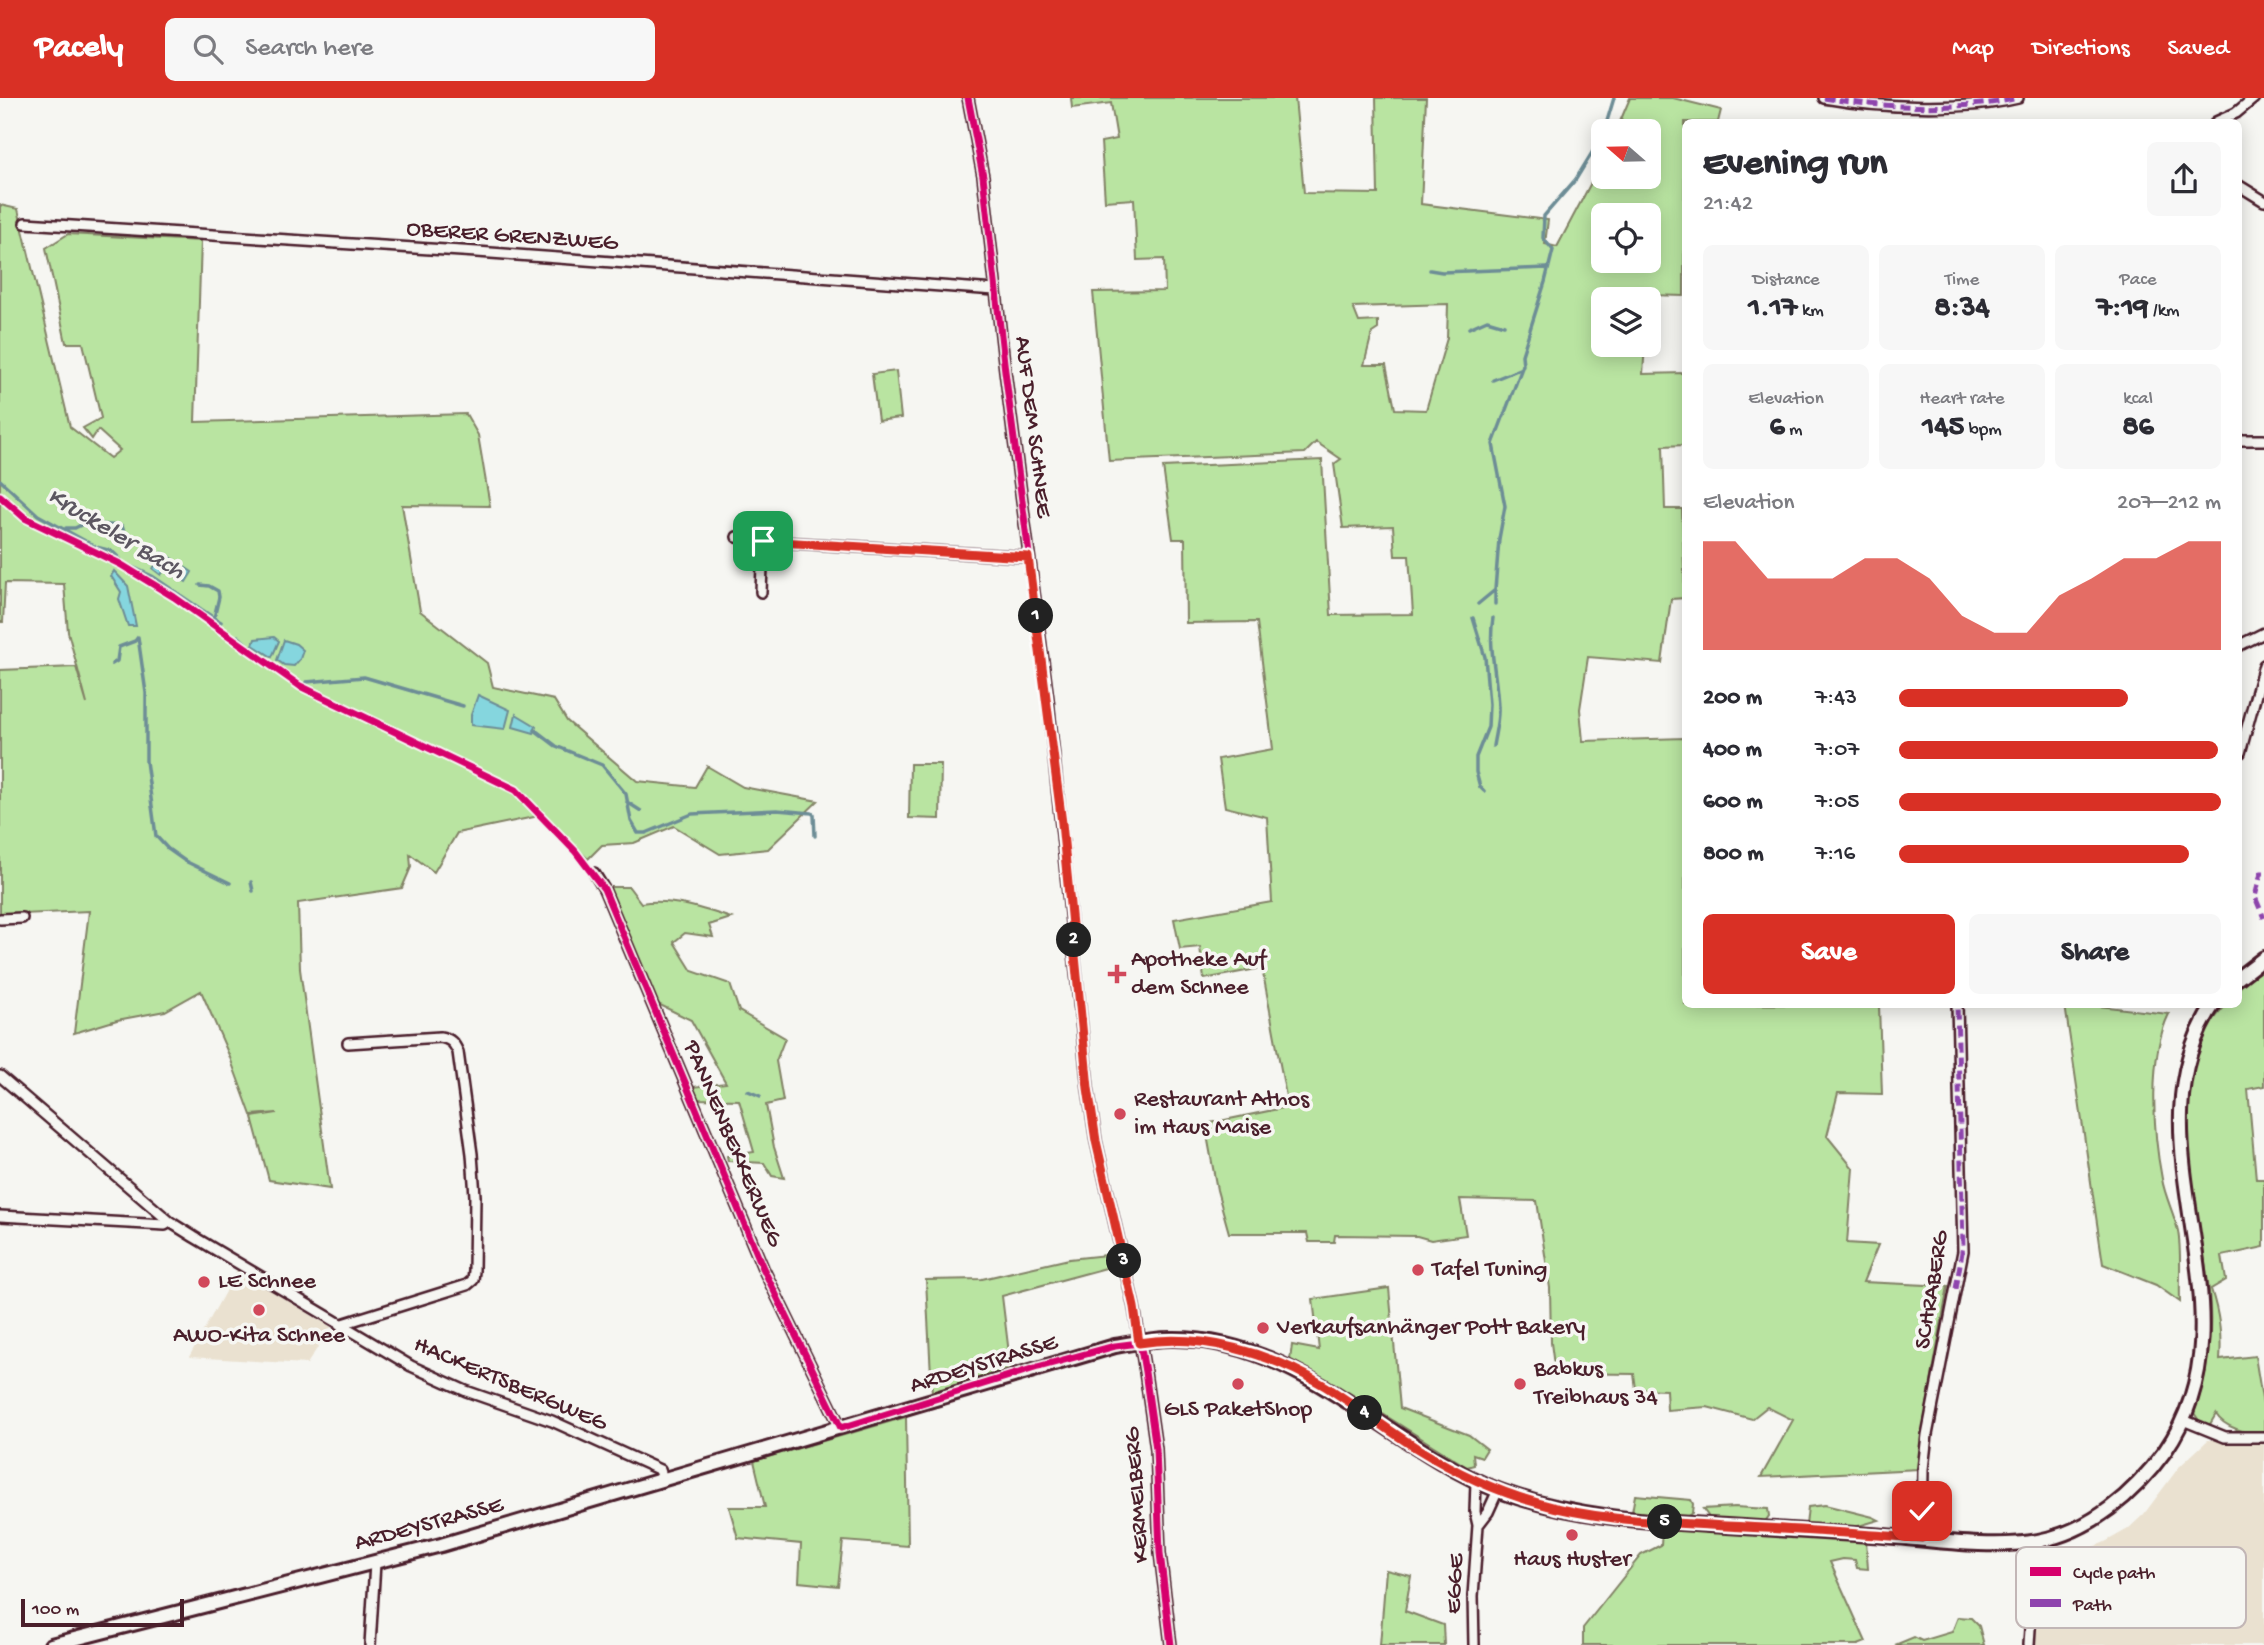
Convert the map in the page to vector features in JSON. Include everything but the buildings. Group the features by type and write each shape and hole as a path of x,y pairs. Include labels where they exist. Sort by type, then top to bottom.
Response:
{"main road":[{"path":"2242,975 2264,958"},
{"name":"ARDEYSTRASSE","path":"51,1645 375,1563 841,1428 1038,1367 1115,1346 1172,1338 1211,1343 1259,1356 1298,1371 1419,1449 1476,1481 1563,1510 1606,1517 1984,1544 2037,1541 2102,1515 2135,1487 2163,1454 2183,1420 2193,1394 2201,1362 2203,1319 2201,1284 2184,1167 2181,1100 2191,1048 2212,1008"}],"street":[{"name":"AUF DEM SCHNEE","path":"968,98 983,176 1061,810 1088,1088 1098,1153 1134,1307 1139,1343"},
{"path":"1824,98 1845,102 1955,107 2018,98"},
{"path":"2223,119 2236,113 2254,98"},
{"path":"2242,187 2264,201"},
{"name":"OBERER GRENZWEG","path":"25,223 995,289"},
{"path":"2242,440 2264,440"},
{"path":"737,537 763,541 1028,557"},
{"path":"761,592 763,541"},
{"path":"2242,645 2262,639"},
{"path":"2242,749 2264,665"},
{"name":"PANNENBEKKERWEG","path":"594,873 604,889 764,1268 841,1428"},
{"path":"0,919 22,918"},
{"name":"SCHRABERG","path":"1922,1538 1923,1469 1927,1436 1963,1251 1958,1008"},
{"name":"HACKERTSBERGWEG","path":"339,1325 467,1285 472,1280 474,1271 475,1196 472,1154 455,1044 440,1037 348,1044"},
{"name":"HACKERTSBERGWEG","path":"0,1076 170,1222 339,1325 443,1382 559,1425 660,1470 663,1479"},
{"path":"0,1216 165,1225 170,1222"},
{"name":"KERMELBERG","path":"1139,1343 1156,1449 1160,1553 1171,1645"},
{"path":"2183,1420 2225,1437 2264,1437"},
{"name":"EGGE","path":"1474,1645 1473,1596 1478,1525 1475,1512 1476,1481"},
{"name":"EGGE","path":"1478,1525 1488,1513 1498,1490"},
{"path":"2037,1541 2038,1547"},
{"path":"370,1645 375,1563"}],"shaded area":[{"name":"AWO-Kita Schnee","path":"237,1270 331,1327 307,1364 189,1357"},
{"path":"2208,1440 2264,1440 2264,1645 2031,1645 2032,1628 2246,1628 2246,1547 2093,1547 2128,1529 2144,1514 2179,1467"}],"green space":[{"path":"1071,98 1295,98 1304,193 1378,194 1376,98 1426,98 1421,204 1548,220 1545,244 1557,247 1591,183 1591,189 1661,189 1661,119 1621,119 1630,98 1673,98 1721,110 1719,119 1682,119 1682,296 1661,295 1661,287 1591,287 1591,357 1644,357 1643,374 1682,373 1682,445 1663,446 1665,509 1682,509 1682,598 1671,599 1662,663 1588,657 1580,709 1583,741 1682,738 1682,1008 1879,1008 1882,1094 1838,1093 1827,1136 1853,1168 1847,1243 1878,1245 1863,1282 1948,1286 1922,1434 1919,1469 1761,1477 1793,1420 1767,1407 1752,1419 1707,1407 1667,1410 1666,1390 1636,1389 1634,1374 1555,1373 1551,1343 1550,1288 1537,1201 1460,1199 1466,1235 1431,1240 1417,1236 1335,1235 1334,1242 1309,1242 1307,1233 1229,1233 1217,1190 1205,1124 1288,1107 1262,968 1204,979 1200,947 1180,949 1174,919 1272,902 1267,817 1225,807 1218,759 1273,749 1257,622 1186,623 1185,539 1173,539 1163,467 1322,460 1331,615 1413,614 1409,556 1395,556 1393,526 1343,528 1334,464 1341,459 1316,442 1305,453 1109,461 1093,292 1165,291 1164,259 1137,260 1134,199 1105,201 1101,142 1117,139 1111,103 1072,108","holes":["1448,304 1447,338 1426,410 1395,409 1386,365 1364,365 1372,333 1378,329 1378,321 1359,322 1353,307"]},
{"path":"0,205 18,209 70,427 110,458 120,450 98,430 92,439 83,428 101,418 83,343 66,343 46,248 68,234 201,241 195,422 466,414 478,435 490,506 402,505 420,611 487,663 493,687 554,700 567,721 637,781 695,787 707,766 743,787 818,801 768,849 720,854 674,826 634,843 602,845 588,859 542,813 457,833 434,872 410,854 411,867 402,888 298,903 300,969 330,1189 269,1180 252,1117 277,1113 251,1115 201,991 165,1011 117,1020 74,1033 89,911 0,915 0,670 76,667 87,704 68,632 64,584 5,583 3,622 0,622"},
{"path":"896,371 901,418 878,421 872,374"},
{"path":"910,764 941,764 940,819 909,818"},
{"path":"608,887 629,887 641,903 675,903 731,918 709,925 713,937 685,933 674,942 692,971 730,984 739,1011 785,1038 776,1061 783,1101 766,1105 774,1147 784,1178 772,1176 764,1163 728,1161 727,1156 754,1152 739,1100 696,1099 692,1087 726,1083 691,1020 656,1003"},
{"path":"2264,968 2264,1086 2248,1089 2256,1179 2264,1179 2264,1247 2222,1256 2226,1280 2211,1289 2219,1324 2220,1360 2255,1356 2264,1411 2264,1434 2237,1429 2216,1414 2209,1426 2200,1422 2194,1413 2208,1354 2210,1308 2188,1134 2191,1072 2199,1044 2215,1018 2223,1008 2242,1008 2242,985"},
{"path":"2065,1008 2116,1008 2169,1014 2158,1051 2154,1095 2156,1140 2162,1179 2178,1231 2180,1302 2156,1285 2103,1264"},
{"path":"1115,1254 1117,1265 1002,1296 1011,1370 932,1394 926,1280 982,1279 1069,1259"},
{"path":"1389,1288 1400,1408 1469,1435 1487,1449 1482,1457 1473,1454 1474,1465 1467,1467 1329,1380 1290,1360 1292,1345 1319,1350 1313,1299"},
{"path":"906,1417 908,1546 843,1541 838,1586 799,1582 801,1544 738,1538 729,1507 765,1507 754,1461"},
{"path":"1635,1495 1691,1500 1692,1513 1686,1517 1632,1512"},
{"path":"1825,1505 1879,1520 1848,1529 1806,1525 1808,1507"},
{"path":"1703,1509 1768,1509 1769,1516 1764,1523 1711,1520"},
{"path":"1662,1528 1866,1541 1868,1569 1857,1568 1855,1560 1830,1562 1866,1642 1858,1645 1583,1645 1583,1628 1641,1555 1661,1545"},
{"path":"1386,1570 1411,1576 1405,1611 1443,1625 1444,1645 1380,1645"},
{"path":"1958,1617 1971,1618 1979,1626 1984,1645 1895,1645 1914,1637 1922,1641 1952,1632"}],"water":[{"path":"162,552 172,558 161,575 153,569"},
{"path":"176,561 192,572 186,582 169,572"},
{"path":"114,571 128,586 136,626 128,626 119,599 121,592 111,576"},
{"path":"274,637 279,641 272,657 253,645 255,639"},
{"path":"284,640 303,650 294,666 284,665 277,660"},
{"path":"478,695 510,710 505,729 471,725 471,715"},
{"path":"516,714 536,726 534,733 513,727"}],"waterway":[{"path":"1608,119 1614,98"},
{"path":"1478,604 1495,590 1505,506 1493,444 1523,365 1522,355 1553,250 1543,238 1544,216 1576,179 1591,155"},
{"path":"1430,270 1442,272 1547,268"},
{"path":"1469,328 1487,320 1504,325"},
{"path":"1493,380 1520,369"},
{"name":"Kruckeler Bach","path":"0,480 38,515 96,547 112,551 124,563 152,576 214,618"},
{"path":"66,528 75,528 85,523 122,526 129,547"},
{"path":"200,585 218,591 214,618 221,622"},
{"path":"1495,590 1495,604"},
{"path":"1473,618 1485,657 1489,704 1488,727 1476,757 1476,772 1480,787 1484,791"},
{"path":"1493,618 1492,651 1498,712 1493,746"},
{"name":"Kruckeler Bach","path":"238,636 290,675"},
{"path":"112,664 117,661 119,647 135,641 138,637 146,693 146,761 156,836 185,861 230,883"},
{"name":"Kruckeler Bach","path":"306,682 364,677 463,706"},
{"name":"Kruckeler Bach","path":"535,730 556,746 602,765 626,794 631,821 638,833 646,833 692,814 777,810 812,813 815,836"},
{"path":"627,802 641,811"},
{"path":"251,882 253,891"},
{"path":"748,1091 760,1096"}],"marked path":[{"path":"1824,98 1921,107 1972,105 2018,98"},
{"path":"2264,873 2261,873 2255,897 2264,918"},
{"path":"1956,1289 1963,1246 1957,1008"}],"cycle path":[{"path":"968,98 983,176 1005,371 1048,699 1088,1088 1096,1141 1134,1307 1156,1449 1160,1553 1171,1645"},
{"path":"0,496 25,518 120,564 174,597 300,686 516,790 575,851 604,889 763,1268 841,1428 1038,1367 1115,1346 1139,1343"}],"place":[{"name":"Apotheke Auf dem Schnee","path":"1117,974"},
{"name":"Restaurant Athos im Haus Maise","path":"1120,1114"},
{"name":"Tafel Tuning","path":"1418,1270"},
{"name":"LE Schnee","path":"204,1282"},
{"name":"AWO-Kita Schnee","path":"259,1310"},
{"name":"Verkaufsanhänger Pott Bakery","path":"1263,1328"},
{"name":"GLS PaketShop","path":"1238,1384"},
{"name":"Babkus Treibhaus 34","path":"1520,1384"},
{"name":"Haus Huster","path":"1572,1535"}],"route":[{"path":"763,541 1028,557 1048,699 1088,1088 1096,1141 1134,1307 1139,1343 1172,1338 1200,1341 1259,1356 1298,1371 1464,1475 1512,1495 1563,1510 1606,1517 1695,1524 1922,1538 1922,1511"}]}
